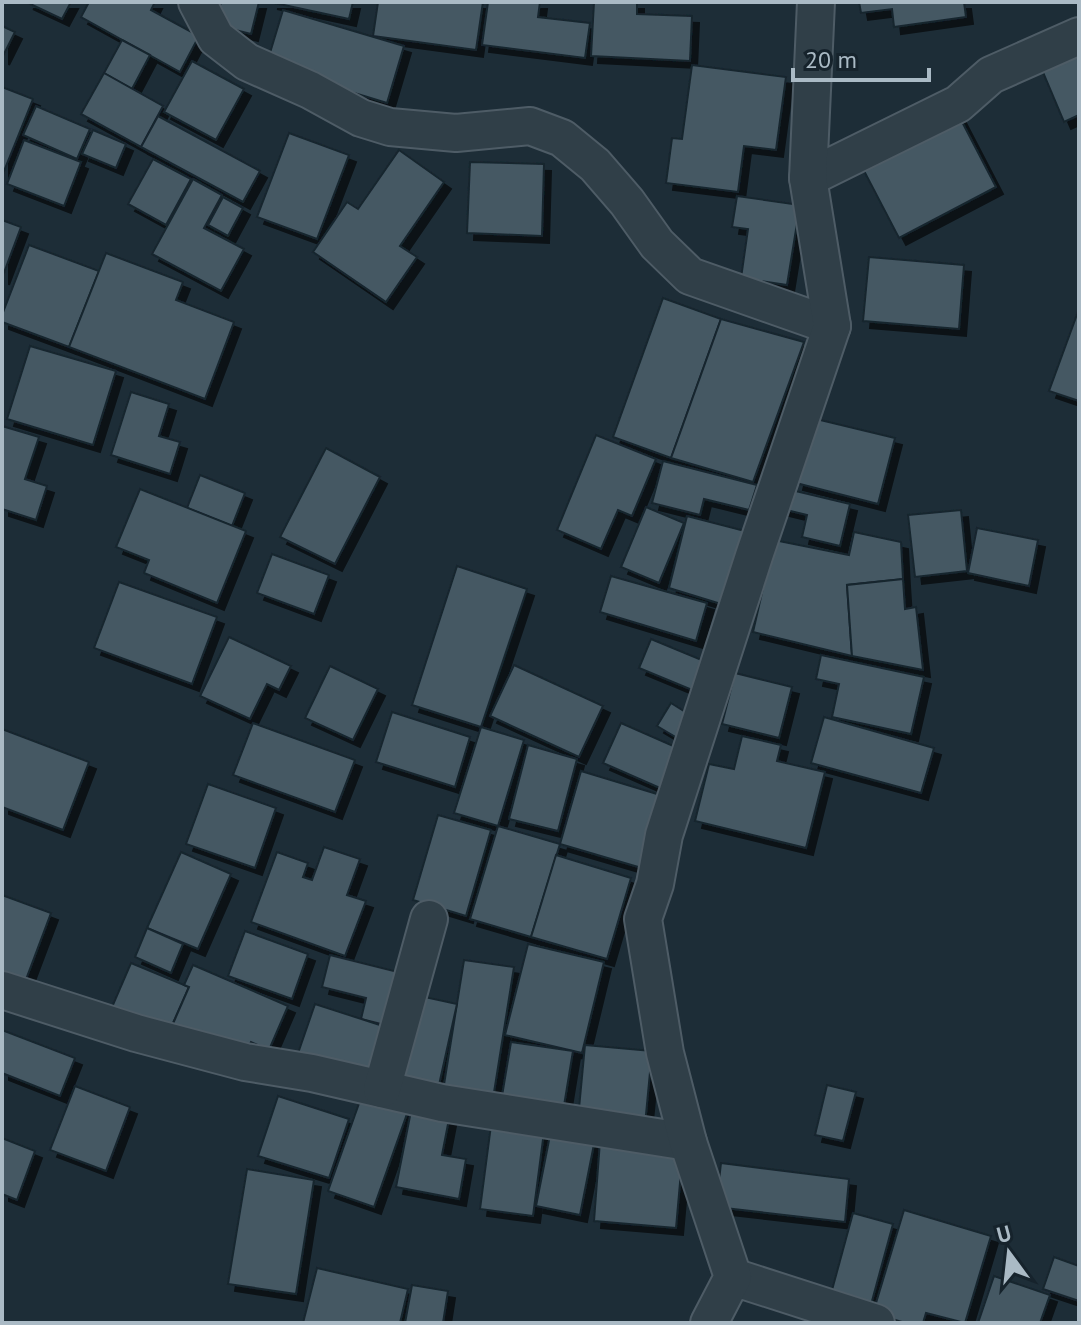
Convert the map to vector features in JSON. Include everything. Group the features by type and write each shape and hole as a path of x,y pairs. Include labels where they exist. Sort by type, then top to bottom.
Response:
{"street":[{"path":"197,2 216,38 247,62 310,90 361,118 390,127 456,133 530,126 562,138 595,165 657,244 690,276 832,326"},
{"path":"709,1323 733,1277 688,1142 665,1053 643,919 655,884 669,821 832,326 808,178 816,2"},
{"path":"808,178 958,104 991,75 1079,36"},
{"path":"382,1089 429,919"},
{"path":"2,990 136,1033 245,1062 312,1073 442,1103 688,1142"},
{"path":"733,1277 876,1323"}],"building":[{"path":"26,2 71,2 62,19"},
{"path":"89,2 155,2 151,10 199,36 180,72 81,17"},
{"path":"221,2 259,2 251,34 215,25"},
{"path":"270,2 353,2 349,19"},
{"path":"378,2 483,2 476,50 373,36"},
{"path":"488,2 540,2 538,17 590,23 585,58 482,45"},
{"path":"594,2 637,2 637,14 692,16 690,61 591,56"},
{"path":"859,2 964,2 966,17 894,27 892,9 861,13"},
{"path":"283,10 404,46 387,103 266,66"},
{"path":"2,26 15,32 2,58"},
{"path":"122,40 150,55 132,89 104,73"},
{"path":"1079,53 1079,115 1064,122 1042,70"},
{"path":"192,61 244,89 216,140 164,112"},
{"path":"692,65 786,77 776,150 744,146 738,192 666,183 672,138 682,139"},
{"path":"104,73 163,106 141,147 81,114"},
{"path":"2,87 33,99 2,176"},
{"path":"36,106 90,129 77,159 23,135"},
{"path":"158,116 260,171 243,202 141,147"},
{"path":"959,116 996,187 899,238 862,167"},
{"path":"93,130 126,144 116,168 82,154"},
{"path":"289,133 349,155 317,239 257,217"},
{"path":"24,140 81,162 64,206 7,184"},
{"path":"399,150 444,182 400,246 417,257 386,302 313,252 347,202 358,209"},
{"path":"153,159 191,179 166,225 128,204"},
{"path":"470,162 544,164 542,236 467,233"},
{"path":"193,179 222,195 204,228 244,249 221,291 152,254"},
{"path":"737,196 800,205 787,285 741,278 748,229 732,227"},
{"path":"223,197 243,208 228,236 208,225"},
{"path":"2,220 21,227 2,278"},
{"path":"29,245 99,271 69,347 2,322"},
{"path":"106,253 183,282 176,300 234,322 205,399 69,347"},
{"path":"869,257 964,265 959,329 863,321"},
{"path":"663,298 721,319 671,458 613,437"},
{"path":"1079,309 1079,401 1049,391"},
{"path":"721,319 804,342 753,482 671,458"},
{"path":"30,346 116,371 93,445 7,419"},
{"path":"131,392 169,404 159,436 180,442 170,474 111,455"},
{"path":"812,418 895,438 878,504 796,483"},
{"path":"2,426 39,437 25,479 47,486 36,520 2,509"},
{"path":"596,435 656,459 632,516 618,510 601,549 557,530"},
{"path":"326,448 380,477 335,564 280,537"},
{"path":"663,461 757,485 749,510 704,499 700,515 652,503"},
{"path":"200,475 245,493 232,526 187,508"},
{"path":"783,488 850,504 840,546 802,537 807,515 778,508"},
{"path":"140,489 246,531 217,603 144,573 149,560 116,547"},
{"path":"646,507 684,523 659,583 621,567"},
{"path":"961,510 967,571 915,577 908,515"},
{"path":"687,516 745,531 721,604 669,588"},
{"path":"977,528 1038,540 1029,586 968,573"},
{"path":"854,532 901,542 903,579 847,585 852,656 753,632 774,540 849,555"},
{"path":"272,554 329,575 314,614 257,593"},
{"path":"457,566 527,589 481,727 412,705"},
{"path":"611,576 707,603 696,641 600,612"},
{"path":"903,579 905,609 916,607 923,670 852,656 847,585"},
{"path":"119,582 217,617 192,684 94,648"},
{"path":"229,637 291,666 279,690 267,684 250,719 200,696"},
{"path":"651,639 709,663 697,692 639,668"},
{"path":"821,655 924,677 911,734 832,717 839,684 816,679"},
{"path":"514,665 603,706 579,757 490,716"},
{"path":"330,666 378,689 353,740 305,718"},
{"path":"735,673 792,687 779,738 722,724"},
{"path":"671,703 698,720 684,742 657,726"},
{"path":"392,712 470,737 455,787 376,762"},
{"path":"824,717 934,748 921,793 811,763"},
{"path":"253,723 355,760 335,812 233,775"},
{"path":"621,723 687,752 669,792 603,763"},
{"path":"481,727 524,740 498,826 454,813"},
{"path":"2,729 89,762 63,830 2,807"},
{"path":"742,736 781,745 777,761 825,772 806,848 695,821 709,764 734,769"},
{"path":"528,745 577,759 558,831 509,819"},
{"path":"581,771 667,797 645,869 560,844"},
{"path":"208,784 276,808 255,868 186,844"},
{"path":"438,815 491,830 466,916 413,900"},
{"path":"498,826 560,844 531,937 470,919"},
{"path":"324,847 360,859 347,895 366,901 345,956 251,922 277,852 308,863 303,877 312,880"},
{"path":"181,852 231,874 198,949 147,928"},
{"path":"556,855 631,878 607,959 531,937"},
{"path":"2,895 51,913 22,990 2,983"},
{"path":"147,928 183,944 171,973 135,957"},
{"path":"245,931 308,954 292,999 228,976"},
{"path":"528,944 604,962 582,1053 505,1035"},
{"path":"330,955 402,973 389,1026 361,1019 366,998 322,987"},
{"path":"464,960 514,967 492,1105 442,1097"},
{"path":"131,963 189,987 169,1032 112,1007"},
{"path":"193,965 288,1006 269,1050 251,1042 244,1057 172,1026 189,987 184,985"},
{"path":"411,994 457,1004 437,1094 391,1085"},
{"path":"315,1004 383,1026 364,1083 295,1062"},
{"path":"2,1030 75,1058 60,1096 2,1073"},
{"path":"511,1042 573,1051 562,1118 500,1108"},
{"path":"585,1045 652,1051 645,1125 578,1119"},
{"path":"827,1085 856,1092 843,1141 815,1135"},
{"path":"75,1086 130,1107 106,1171 50,1150"},
{"path":"362,1095 408,1111 374,1207 328,1191"},
{"path":"278,1096 349,1119 329,1178 258,1156"},
{"path":"411,1111 449,1119 442,1155 466,1159 459,1199 396,1187"},
{"path":"491,1125 544,1132 533,1216 480,1209"},
{"path":"552,1125 596,1134 580,1215 536,1206"},
{"path":"2,1138 35,1151 17,1200 2,1194"},
{"path":"600,1141 683,1149 676,1228 594,1221"},
{"path":"721,1163 849,1179 845,1222 716,1207"},
{"path":"247,1169 314,1180 296,1294 228,1284"},
{"path":"904,1210 991,1236 965,1323 926,1313 923,1323 905,1323 873,1313"},
{"path":"853,1213 893,1224 869,1312 829,1301"},
{"path":"1054,1257 1079,1266 1079,1301 1043,1289"},
{"path":"317,1268 408,1289 400,1323 303,1323"},
{"path":"994,1276 1050,1295 1040,1323 978,1323"},
{"path":"412,1285 448,1291 443,1323 405,1323"}]}
